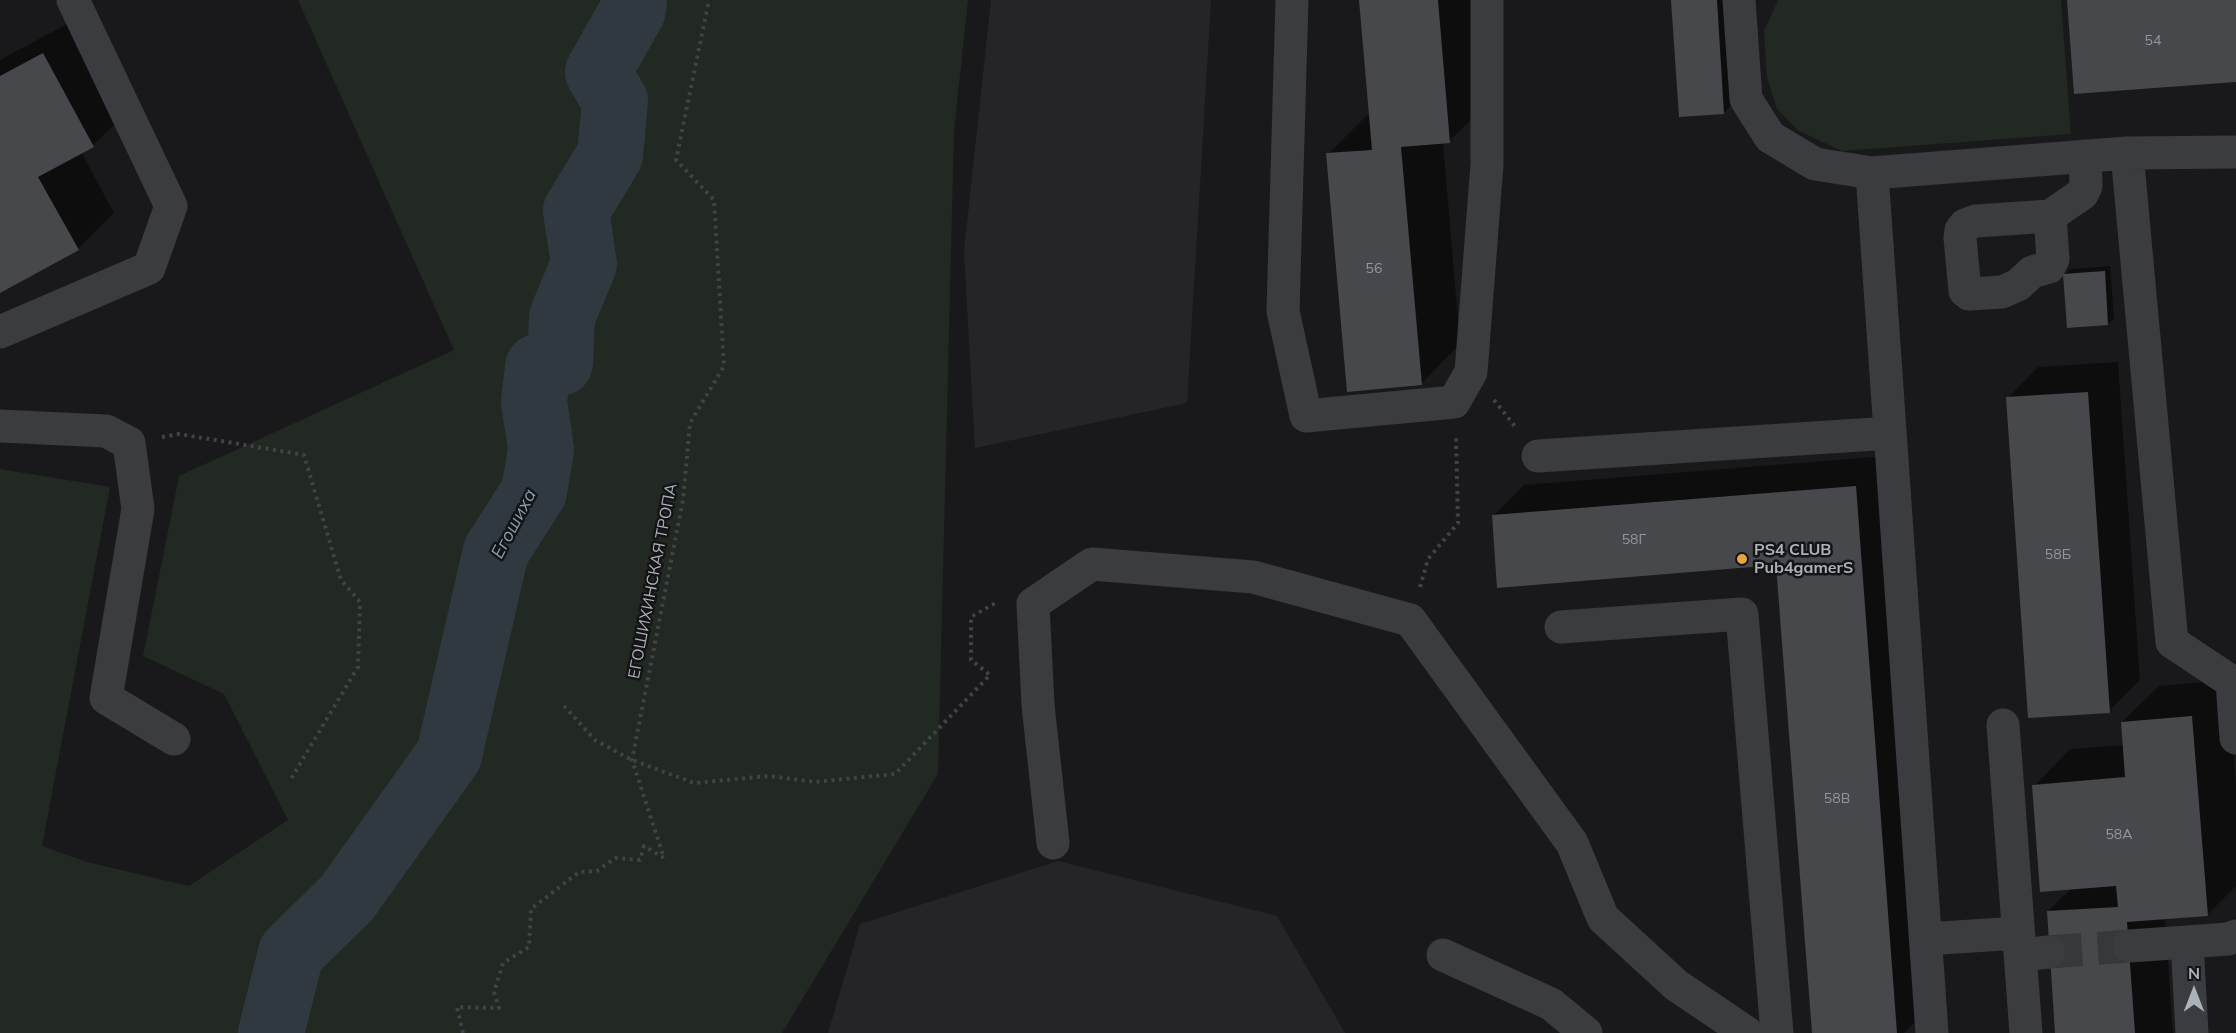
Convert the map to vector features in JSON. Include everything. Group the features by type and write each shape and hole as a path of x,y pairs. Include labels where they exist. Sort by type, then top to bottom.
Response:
{"lane":[{"path":"0,332 149,268 171,206 74,0"},
{"path":"1292,0 1283,311 1306,416 1454,402 1470,372 1487,164 1487,0"},
{"path":"1739,0 1746,99 1770,137 1815,164 1872,173 2127,153 2236,152"},
{"path":"2127,153 2172,642 2232,682 2236,738"},
{"path":"2050,216 2082,194 2086,186 2085,156"},
{"path":"1872,173 1932,1033"},
{"path":"0,426 106,431 129,443 138,509 106,698 174,739"},
{"path":"1538,456 1890,433"},
{"path":"1053,843 1038,705 1033,604 1092,564 1253,577 1410,620 1572,843 1603,918 1676,985 1747,1033"},
{"path":"1561,627 1742,614 1777,1033"},
{"path":"2002,725 2029,947 2026,1033"},
{"path":"2129,946 2228,939 2236,936"},
{"path":"1926,939 2029,947"},
{"path":"2187,942 2192,1033"},
{"path":"1443,955 1551,1004 1586,1033"}],"path":[{"name":"ЕГОШИХИНСКАЯ ТРОПА","path":"463,1033 457,1007 499,1008 494,992 503,963 529,947 531,909 579,872 597,871 615,858 640,860 644,846 664,858 632,760 683,500 690,423 724,366 714,200 676,160 708,0"},
{"path":"1470,372 1538,456"},
{"path":"1410,620 1428,559 1458,524 1458,464 1454,402"},
{"path":"129,443 178,434 304,455 341,580 360,602 358,668 289,782"},
{"path":"564,706 595,740 632,760 694,783 769,776 815,782 895,774 990,675 971,660 971,617 998,601"}],"shaded area":[{"path":"298,0 968,0 954,130 938,774 782,1033 0,1033 0,469 110,487 42,846 87,862 189,886 288,820 224,694 143,656 179,476 454,350"},
{"path":"991,0 1211,0 1187,403 975,448 964,251"},
{"path":"1778,0 2061,0 2071,134 1842,151 1799,131 1777,109 1767,78 1764,31"},
{"path":"1058,861 1277,916 1345,1033 828,1033 860,924"}],"building":[{"path":"1359,0 1438,0 1450,143 1401,147 1422,385 1347,392 1326,153 1372,150"},
{"path":"1671,0 1717,0 1724,114 1679,117"},
{"path":"2067,0 2236,0 2236,82 2074,94"},
{"path":"43,53 94,147 38,177 79,250 0,293 0,76"},
{"path":"2105,271 2108,325 2067,328 2063,274"},
{"path":"2088,392 2110,713 2028,718 2006,397"},
{"path":"1856,486 1897,1033 1812,1033 1776,565 1497,588 1492,515"},
{"path":"2192,716 2208,916 2127,922 2135,1033 2055,1033 2047,911 2118,907 2116,886 2040,892 2032,785 2125,777 2121,722"}],"waterway":[{"name":"Егошиха","path":"271,1033 291,953 347,898 449,755 496,551 534,492 541,449 534,402 538,367 560,363 562,317 584,264 576,211 610,155 615,101 598,72 633,10 634,0"}],"tunnel":[{"path":"2049,952 2129,946"}],"place":[{"name":"PS4 CLUB Pub4gamerS","path":"1742,559"}]}
